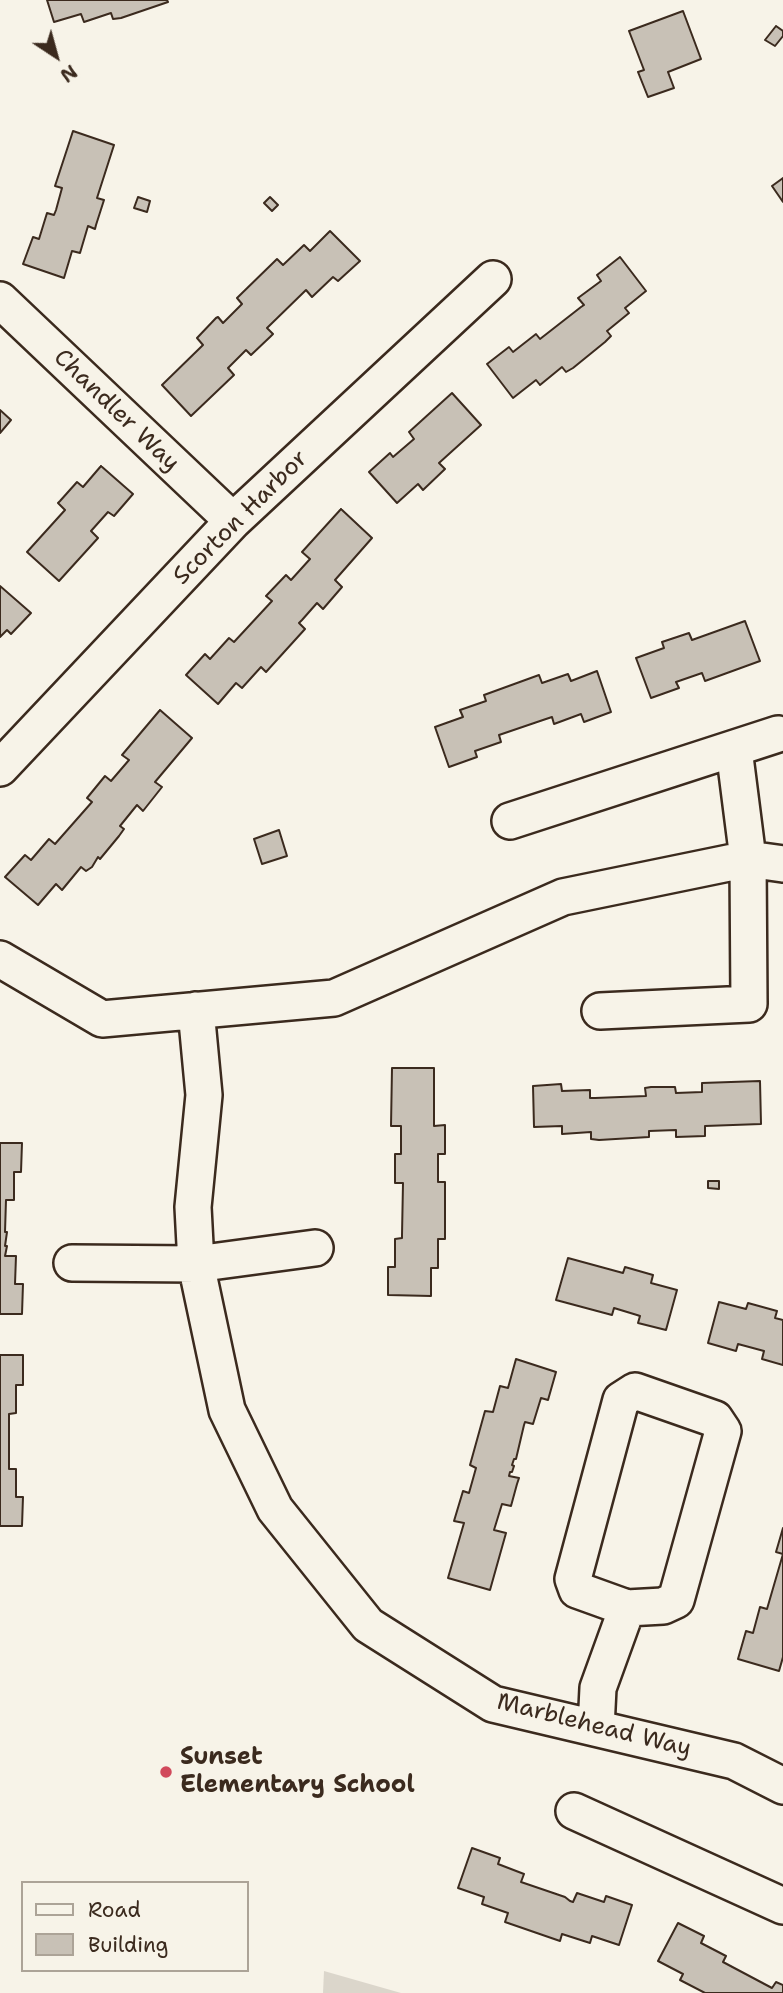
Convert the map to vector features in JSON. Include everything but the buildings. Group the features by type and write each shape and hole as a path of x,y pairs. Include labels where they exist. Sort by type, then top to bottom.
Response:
{"street":[{"name":"Scorton Harbor","path":"0,768 233,522 493,279"},
{"name":"Chandler Way","path":"0,300 233,522"},
{"path":"510,821 778,734"},
{"path":"600,1011 749,1004 748,859 734,749"},
{"path":"0,960 102,1019 334,998 563,897 748,859 783,864"},
{"name":"Marblehead Way","path":"196,1010 204,1095 193,1207 196,1264 227,1410 275,1509 368,1625 493,1704 734,1761 783,1786"},
{"path":"72,1263 196,1264 315,1248"},
{"path":"635,1391 715,1419 723,1431 676,1600 663,1606 627,1608 577,1590 573,1579 621,1400 635,1391"},
{"path":"596,1728 598,1688 627,1608"},
{"path":"574,1811 783,1906"}],"shaded area":[{"path":"324,1971 401,1993 323,1993"}],"place":[{"name":"Sunset Elementary School","path":"166,1772"}]}
